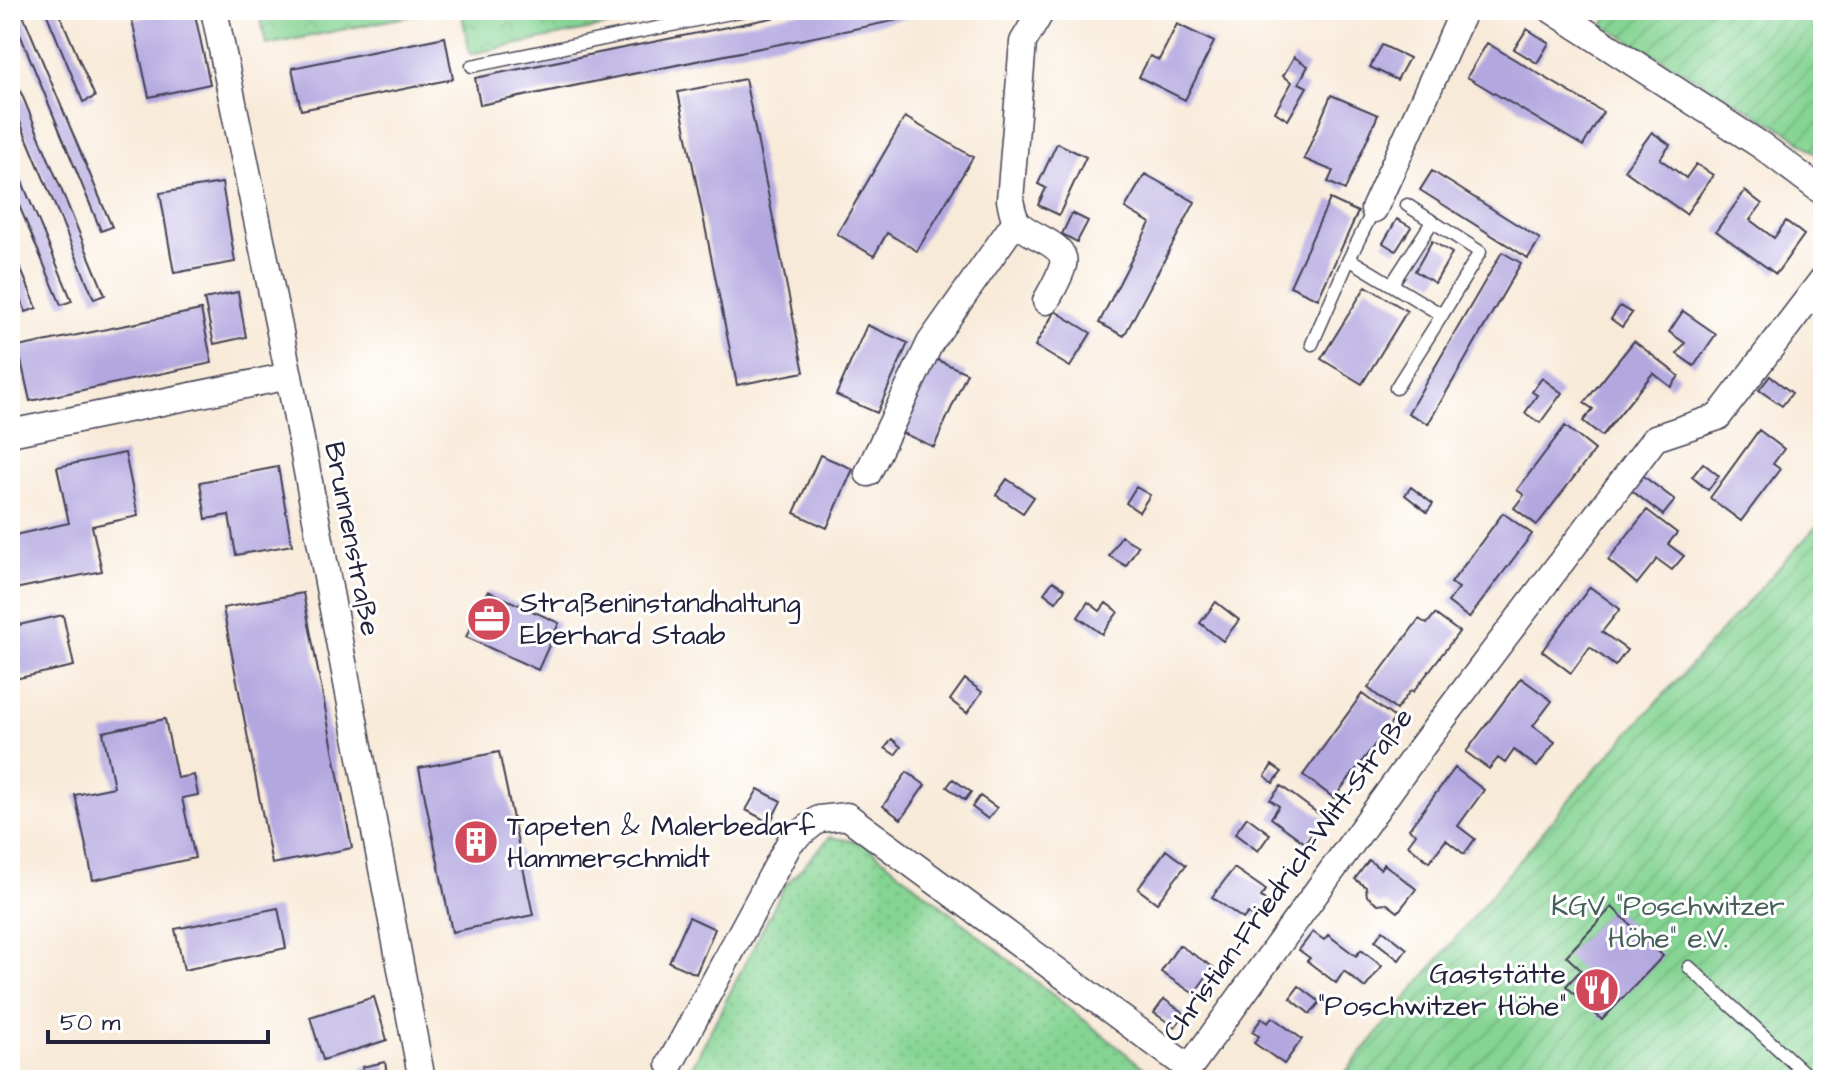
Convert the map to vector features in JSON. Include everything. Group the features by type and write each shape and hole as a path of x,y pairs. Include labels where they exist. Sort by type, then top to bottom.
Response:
{"street":[{"name":"Brunnenstraße","path":"214,10 289,376 422,1080"},
{"path":"1042,10 1023,42 1010,200 1016,221 1029,234 1058,248 1063,256 1063,265 1046,301"},
{"path":"1374,209 1464,10"},
{"path":"1552,10 1762,146 1823,192"},
{"path":"868,473 930,343 1016,221"},
{"name":"Christian-Friedrich-Witt-Straße","path":"670,1064 790,842 819,819 847,816 1189,1068 1420,749 1655,438 1718,417 1823,279"},
{"path":"10,433 289,376"}],"lane":[{"path":"472,66 745,10"},
{"path":"1396,388 1480,252 1407,205"},
{"path":"1312,344 1374,209"},
{"path":"1392,284 1432,222"},
{"path":"1349,259 1442,315"},
{"path":"1689,967 1812,1080"}],"green space":[{"path":"259,10 440,10 266,45"},
{"path":"461,10 684,10 470,54"},
{"path":"1612,10 1823,10 1823,159 1789,133 1603,25"},
{"name":"KGV \"Poschwitzer Höhe\" e.V.","path":"1823,519 1823,1080 1339,1080 1579,788"},
{"path":"830,837 863,843 1159,1080 688,1080 784,887"}],"building":[{"path":"10,10 21,10 112,227 101,231"},
{"path":"45,10 58,10 95,97 83,102"},
{"path":"175,10 194,10 210,84 149,97 132,20"},
{"path":"811,10 942,11 480,105 475,78"},
{"path":"1177,24 1214,42 1185,100 1139,77 1150,56 1159,60"},
{"path":"1527,29 1549,43 1537,63 1514,49"},
{"path":"445,37 453,79 301,110 292,68"},
{"path":"1487,43 1603,112 1583,146 1467,77"},
{"path":"1382,45 1409,58 1397,80 1370,67"},
{"path":"1294,57 1308,66 1299,83 1307,87 1288,120 1275,112 1292,82 1283,76"},
{"path":"10,66 105,295 94,299 10,98"},
{"path":"745,79 804,372 737,385 678,92"},
{"path":"1331,95 1378,115 1345,190 1328,182 1333,171 1304,159"},
{"path":"905,117 973,157 917,251 887,233 874,256 837,234"},
{"path":"1652,132 1670,145 1660,159 1686,178 1696,164 1713,175 1686,214 1624,170"},
{"path":"1057,143 1086,157 1059,215 1038,205 1046,188 1038,184"},
{"path":"10,153 72,301 61,305 10,184"},
{"path":"1432,171 1540,239 1528,258 1420,190"},
{"path":"1145,174 1195,202 1124,336 1099,323 1150,223 1125,208"},
{"path":"222,183 235,262 174,273 160,193"},
{"path":"1745,191 1762,204 1750,220 1774,238 1786,221 1804,235 1776,274 1716,231"},
{"path":"1330,199 1358,212 1318,299 1290,286"},
{"path":"1072,213 1088,221 1077,242 1062,234"},
{"path":"1397,219 1411,227 1396,251 1383,243"},
{"path":"1432,241 1452,253 1435,283 1415,271"},
{"path":"10,243 37,308 26,312 10,273"},
{"path":"1502,252 1521,263 1428,424 1408,413"},
{"path":"1366,286 1407,311 1362,384 1321,359"},
{"path":"238,292 246,337 214,344 204,299"},
{"path":"1620,306 1632,313 1622,327 1611,319"},
{"path":"201,310 212,363 30,401 18,347"},
{"path":"1055,311 1091,333 1070,367 1035,346"},
{"path":"1683,311 1716,334 1694,366 1677,354 1685,343 1669,332"},
{"path":"867,325 908,343 877,413 836,395"},
{"path":"1634,341 1679,376 1671,387 1653,373 1602,436 1583,421 1593,409 1584,403"},
{"path":"933,358 967,373 934,447 900,432"},
{"path":"1770,376 1792,393 1782,406 1759,390"},
{"path":"1542,378 1562,393 1540,423 1525,413 1537,395 1532,392"},
{"path":"1565,426 1595,450 1537,525 1514,508 1524,495 1517,490"},
{"path":"1759,430 1784,449 1773,464 1780,469 1741,521 1710,498"},
{"path":"125,453 138,516 92,526 102,571 10,590 10,536 69,523 57,467"},
{"path":"820,455 853,469 827,528 794,513"},
{"path":"1703,463 1719,476 1708,490 1692,477"},
{"path":"278,467 292,545 236,555 229,515 206,519 200,482"},
{"path":"1642,475 1675,500 1663,515 1631,490"},
{"path":"1007,479 1034,497 1023,513 996,495"},
{"path":"1136,487 1150,495 1139,512 1126,503"},
{"path":"1411,487 1433,504 1427,512 1405,495"},
{"path":"1647,510 1677,533 1668,544 1684,556 1672,570 1657,559 1637,584 1608,560"},
{"path":"1503,513 1532,534 1469,618 1448,602 1459,588 1451,583"},
{"path":"1121,536 1138,546 1126,566 1109,556"},
{"path":"1053,581 1065,589 1056,602 1044,593"},
{"path":"1590,587 1620,609 1602,632 1627,650 1615,666 1590,647 1571,673 1542,651"},
{"path":"488,591 559,623 538,670 466,637"},
{"path":"303,593 352,848 272,864 223,608"},
{"path":"1088,602 1100,611 1106,603 1118,612 1102,634 1078,617"},
{"path":"1216,602 1239,620 1223,641 1200,623"},
{"path":"1435,614 1459,632 1396,710 1368,688 1419,619 1427,624"},
{"path":"63,615 74,666 10,680 10,627"},
{"path":"1521,678 1552,701 1533,726 1555,742 1537,767 1514,750 1505,763 1498,758 1489,769 1466,752"},
{"path":"965,679 982,692 967,713 950,700"},
{"path":"1362,694 1395,718 1334,798 1303,775"},
{"path":"165,719 177,778 194,775 198,795 182,798 195,858 93,880 75,795 114,787 103,732"},
{"path":"892,739 901,747 895,755 885,748"},
{"name":"Tapeten & Malerbedarf Hammerschmidt","path":"499,752 533,915 452,932 419,768"},
{"path":"1272,765 1282,772 1273,783 1265,776"},
{"path":"1455,768 1484,790 1458,826 1475,839 1464,854 1446,840 1429,862 1408,845 1416,834 1409,829"},
{"path":"907,772 925,785 901,819 883,806"},
{"path":"953,779 971,792 965,800 947,787"},
{"path":"1281,786 1324,818 1305,843 1271,818 1279,806 1270,800"},
{"path":"758,789 781,801 770,823 746,810"},
{"path":"980,796 997,808 988,819 972,807"},
{"path":"1247,817 1270,834 1258,851 1235,834"},
{"path":"1166,850 1186,865 1157,903 1138,889"},
{"path":"1369,860 1380,869 1384,864 1416,889 1398,912 1386,903 1378,904 1367,896 1366,887 1355,879"},
{"path":"1234,868 1266,890 1261,897 1268,902 1256,919 1248,913 1243,919 1212,897"},
{"path":"1612,907 1663,956 1602,1020 1566,986 1581,970 1566,956"},
{"path":"278,908 286,948 184,970 175,929"},
{"path":"689,917 715,929 696,974 669,962"},
{"path":"1383,930 1407,949 1399,960 1375,941"},
{"path":"1313,932 1324,940 1328,935 1356,956 1361,950 1382,966 1365,988 1344,971 1336,983 1307,961 1310,958 1299,950"},
{"path":"1179,945 1213,967 1194,994 1161,972"},
{"path":"1299,986 1320,1002 1310,1014 1290,998"},
{"path":"374,997 387,1040 323,1060 310,1017"},
{"path":"1164,999 1185,1014 1175,1027 1154,1013"},
{"path":"1272,1017 1302,1039 1284,1064 1254,1043 1259,1036 1252,1032 1262,1018 1268,1023"},
{"path":"385,1062 388,1080 364,1080 362,1067"}],"place":[{"name":"Straßeninstandhaltung Eberhard Staab","path":"489,619"},
{"name":"Tapeten & Malerbedarf Hammerschmidt","path":"476,842"},
{"name":"Gaststätte \"Poschwitzer Höhe\"","path":"1597,990"}]}
